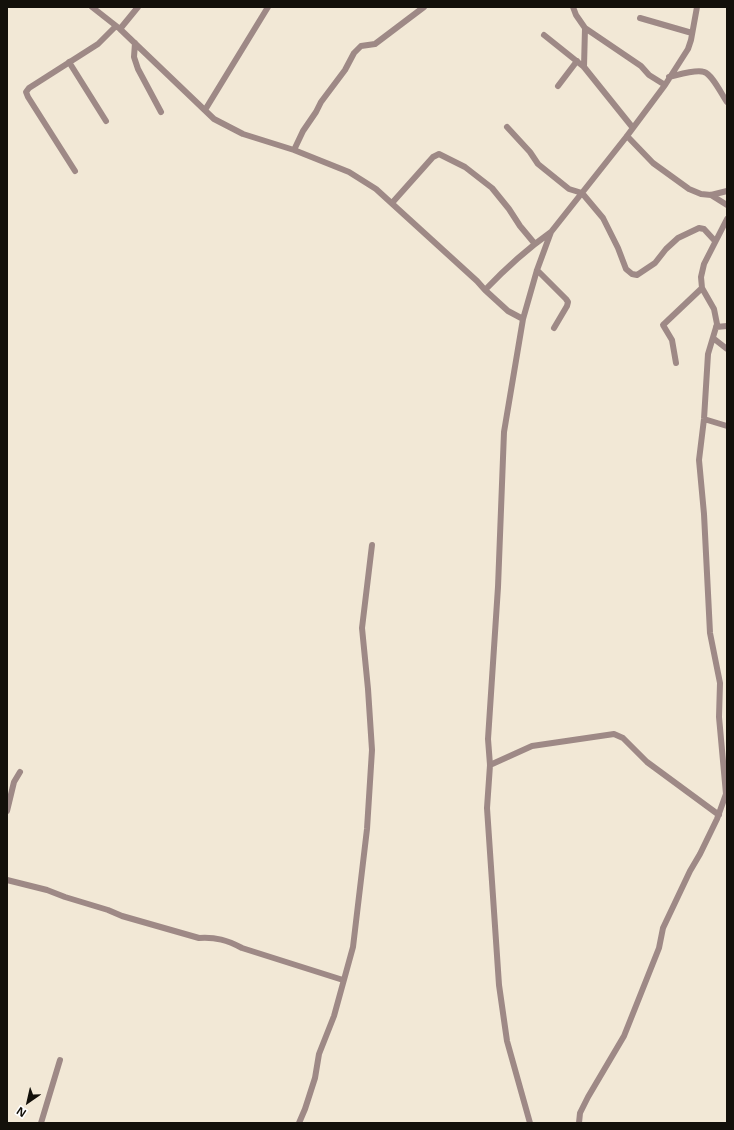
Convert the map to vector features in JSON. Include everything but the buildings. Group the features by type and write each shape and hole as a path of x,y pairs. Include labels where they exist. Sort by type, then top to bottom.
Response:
{"street":[{"path":"92,7 118,27 214,119 243,134 294,150 349,172 376,189 477,281 484,290 508,311 523,319"},
{"path":"75,171 26,92 29,88 68,62 98,44 138,7"},
{"path":"205,110 268,7"},
{"path":"294,150 302,131 345,70 354,53 361,46 375,44 424,7"},
{"path":"573,7 576,15 585,28 641,66 649,75 665,85"},
{"path":"484,290 534,244 551,232 627,136 665,85 688,49 697,7"},
{"path":"640,18 692,33"},
{"path":"584,67 585,28"},
{"path":"544,35 584,67 633,128"},
{"path":"135,43 134,57 138,69 161,112"},
{"path":"558,86 577,60"},
{"path":"68,62 106,121"},
{"path":"669,77 689,72 703,71 709,74 727,102"},
{"path":"507,127 530,152 538,164 569,189 582,193 602,218 618,248 626,269 632,274 637,275 649,268 678,238 699,228 704,230 715,241"},
{"path":"627,136 653,163 689,189 701,194 711,195 727,191"},
{"path":"392,203 433,157 439,154 465,167 492,188 534,244"},
{"path":"711,195 727,205"},
{"path":"579,1123 580,1113 588,1097 624,1036 659,948 662,928 690,871 708,840 726,794 719,717 720,683 710,633 700,460 708,354 717,324 714,309 702,288 701,277 704,264 715,241 725,227 727,219"},
{"path":"530,1123 507,1041 498,985 487,808 490,765 488,739 498,587 504,432 523,319 537,270 551,232"},
{"path":"537,270 568,302 554,328"},
{"path":"676,363 672,340 664,325 702,288"},
{"path":"716,327 727,326"},
{"path":"713,338 727,349"},
{"path":"704,419 727,426"},
{"path":"299,1123 305,1110 315,1078 319,1054 334,1016 353,947 367,829 372,750 362,628 372,545"},
{"path":"490,765 532,746 614,734 623,738 647,762 719,815"},
{"path":"7,811 14,782 20,772"},
{"path":"7,880 47,890 122,916 199,938 209,937 227,940 242,948 343,980"},
{"path":"41,1123 60,1060"}]}
